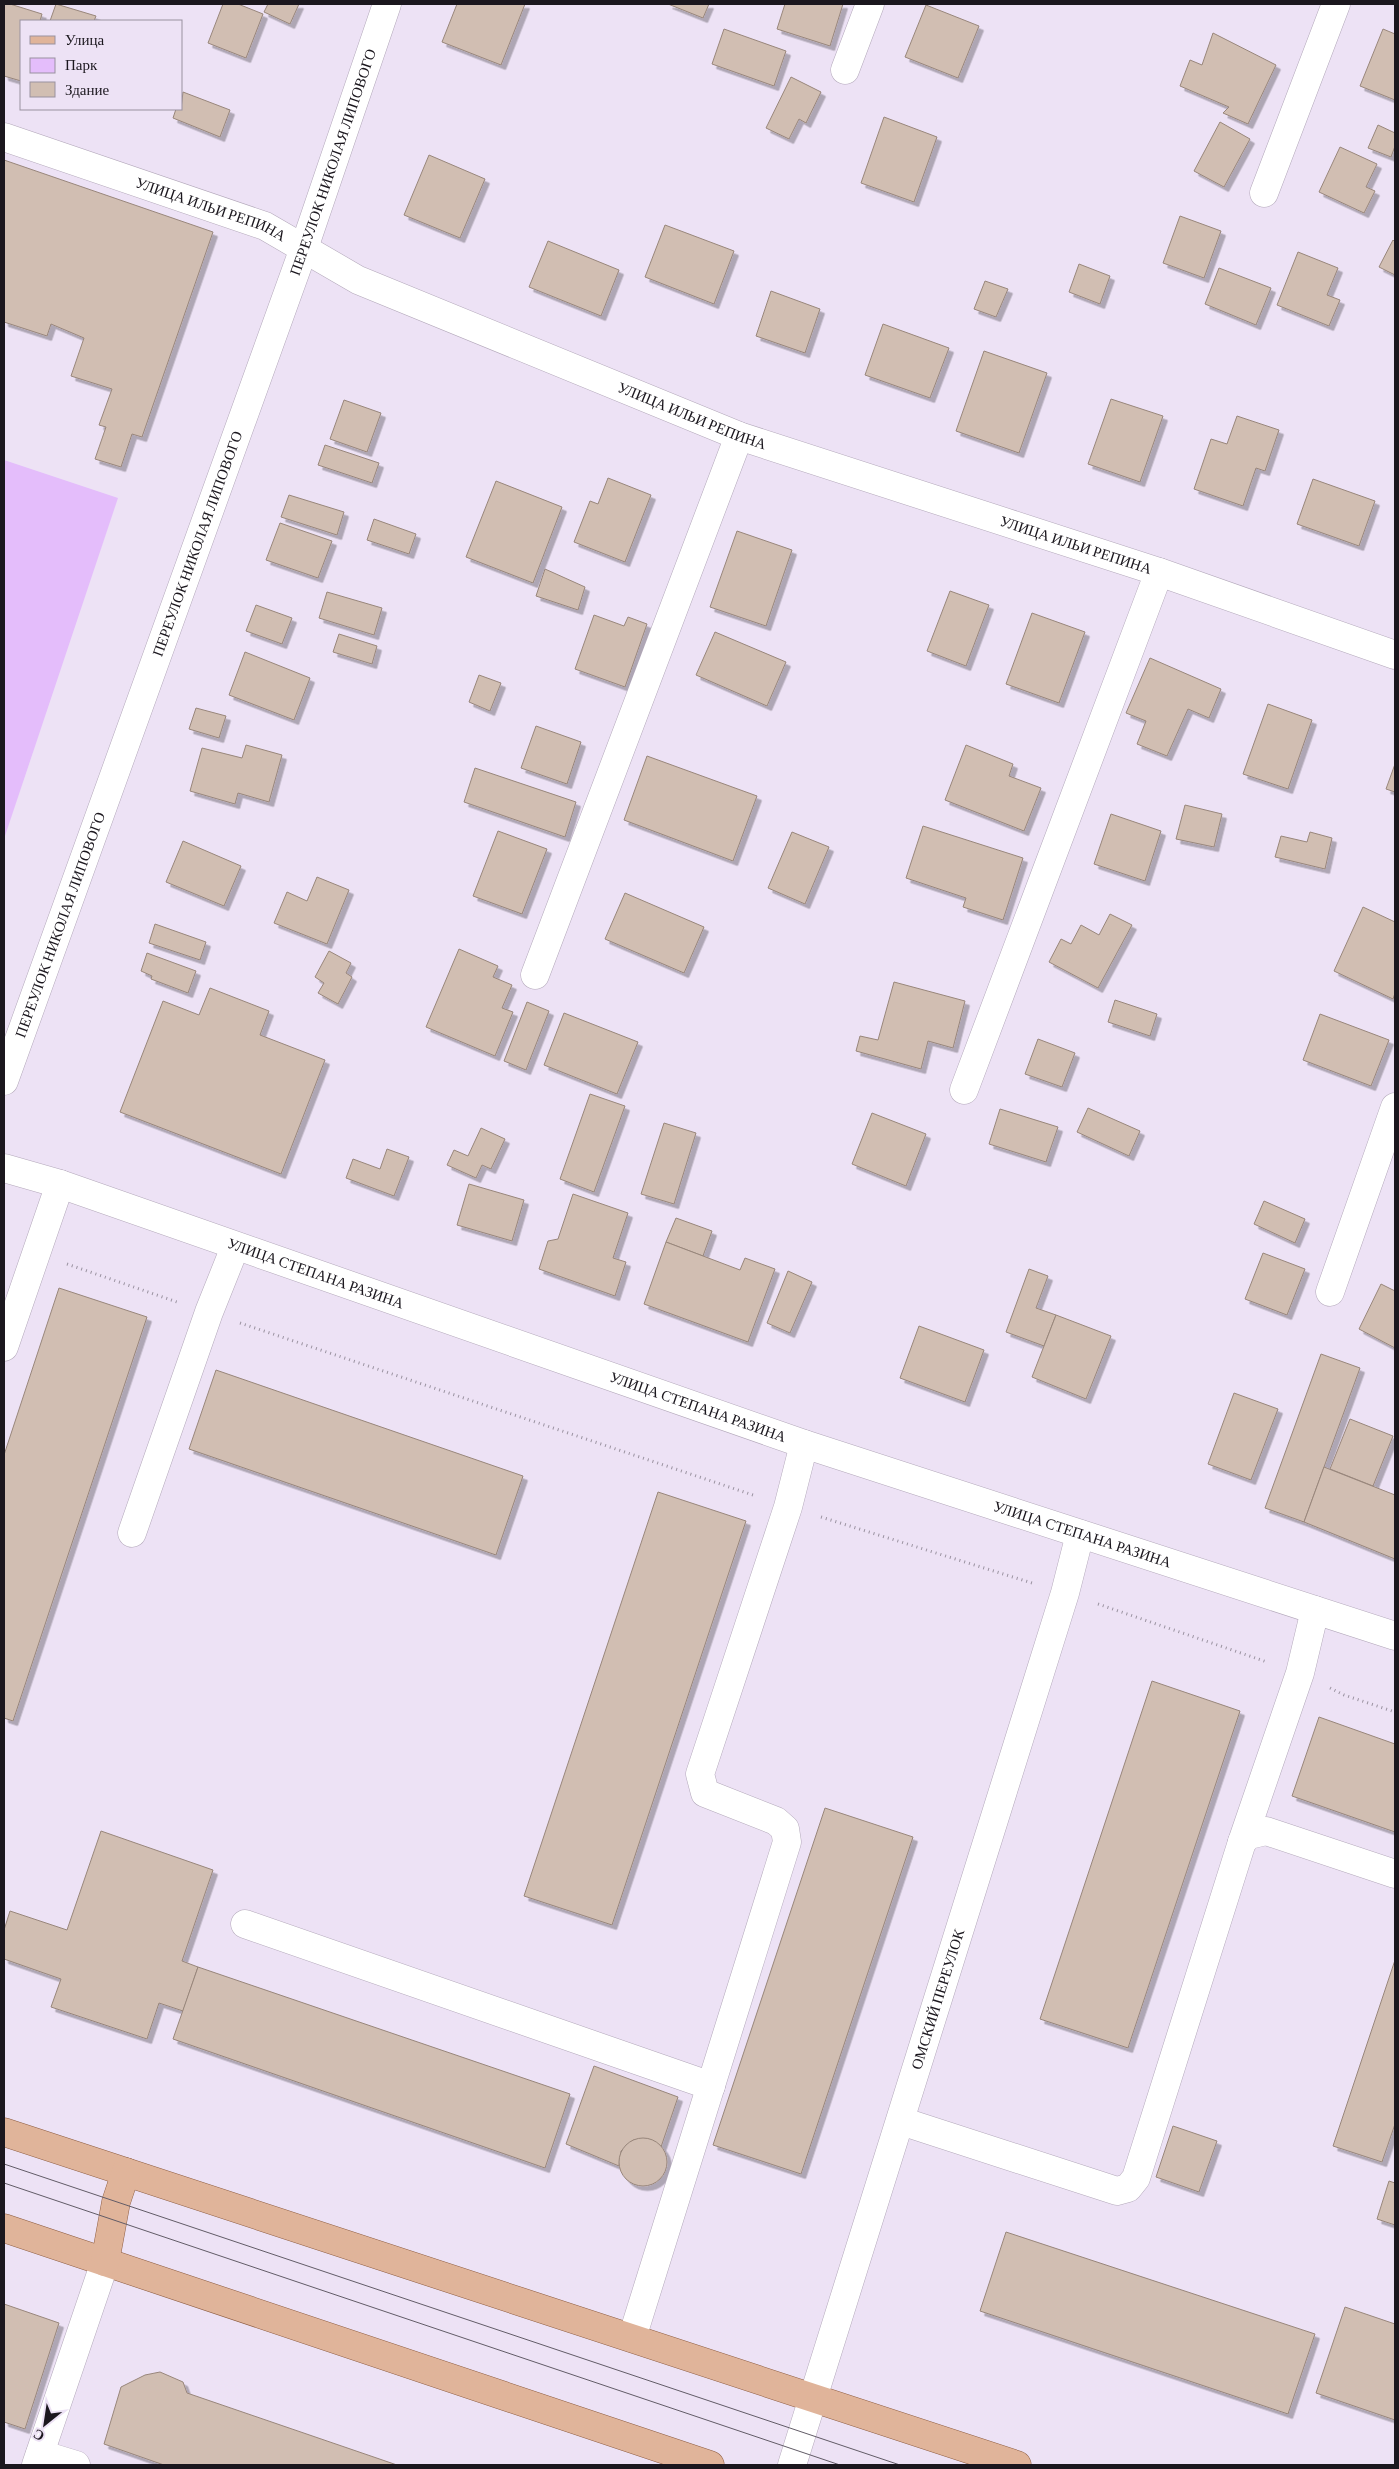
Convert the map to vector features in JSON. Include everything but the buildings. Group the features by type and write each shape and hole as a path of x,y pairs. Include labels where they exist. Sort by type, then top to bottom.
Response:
{"main road":[{"path":"4,2132 1017,2465"},
{"path":"105,2262 116,2202 126,2172"},
{"path":"4,2228 710,2465"}],"street":[{"name":"ПЕРЕУЛОК НИКОЛАЯ ЛИПОВОГО","path":"4,1081 304,248 387,4"},
{"path":"845,70 870,4"},
{"path":"1264,193 1336,4"},
{"name":"УЛИЦА ИЛЬИ РЕПИНА","path":"4,137 265,226 358,280 739,436 1159,572 1395,655"},
{"path":"535,975 739,436"},
{"path":"964,1090 1159,572"},
{"path":"1330,1292 1395,1107"},
{"name":"УЛИЦА СТЕПАНА РАЗИНА","path":"4,1168 60,1184 235,1247 804,1444 1395,1636"},
{"path":"4,1347 60,1184"},
{"path":"132,1533 209,1312 235,1247"},
{"path":"632,2338 787,1842 785,1830 776,1820 705,1793 700,1774 788,1506 804,1444"},
{"name":"ОМСКИЙ ПЕРЕУЛОК","path":"792,2465 1065,1593 1080,1534"},
{"path":"901,2121 1117,2191 1128,2188 1136,2178 1242,1842 1300,1673 1315,1610"},
{"path":"1242,1842 1249,1835 1266,1831 1395,1874"},
{"path":"244,1924 711,2086"},
{"path":"76,2465 38,2460 105,2262"}],"path":[{"path":"35,1253 788,1506 1065,1593 1300,1673 1344,1695 1395,1712"}],"green space":[{"path":"4,460 118,498 4,839"}],"tram line":[{"path":"4,2164 900,2465"},
{"path":"4,2183 840,2465"}]}
